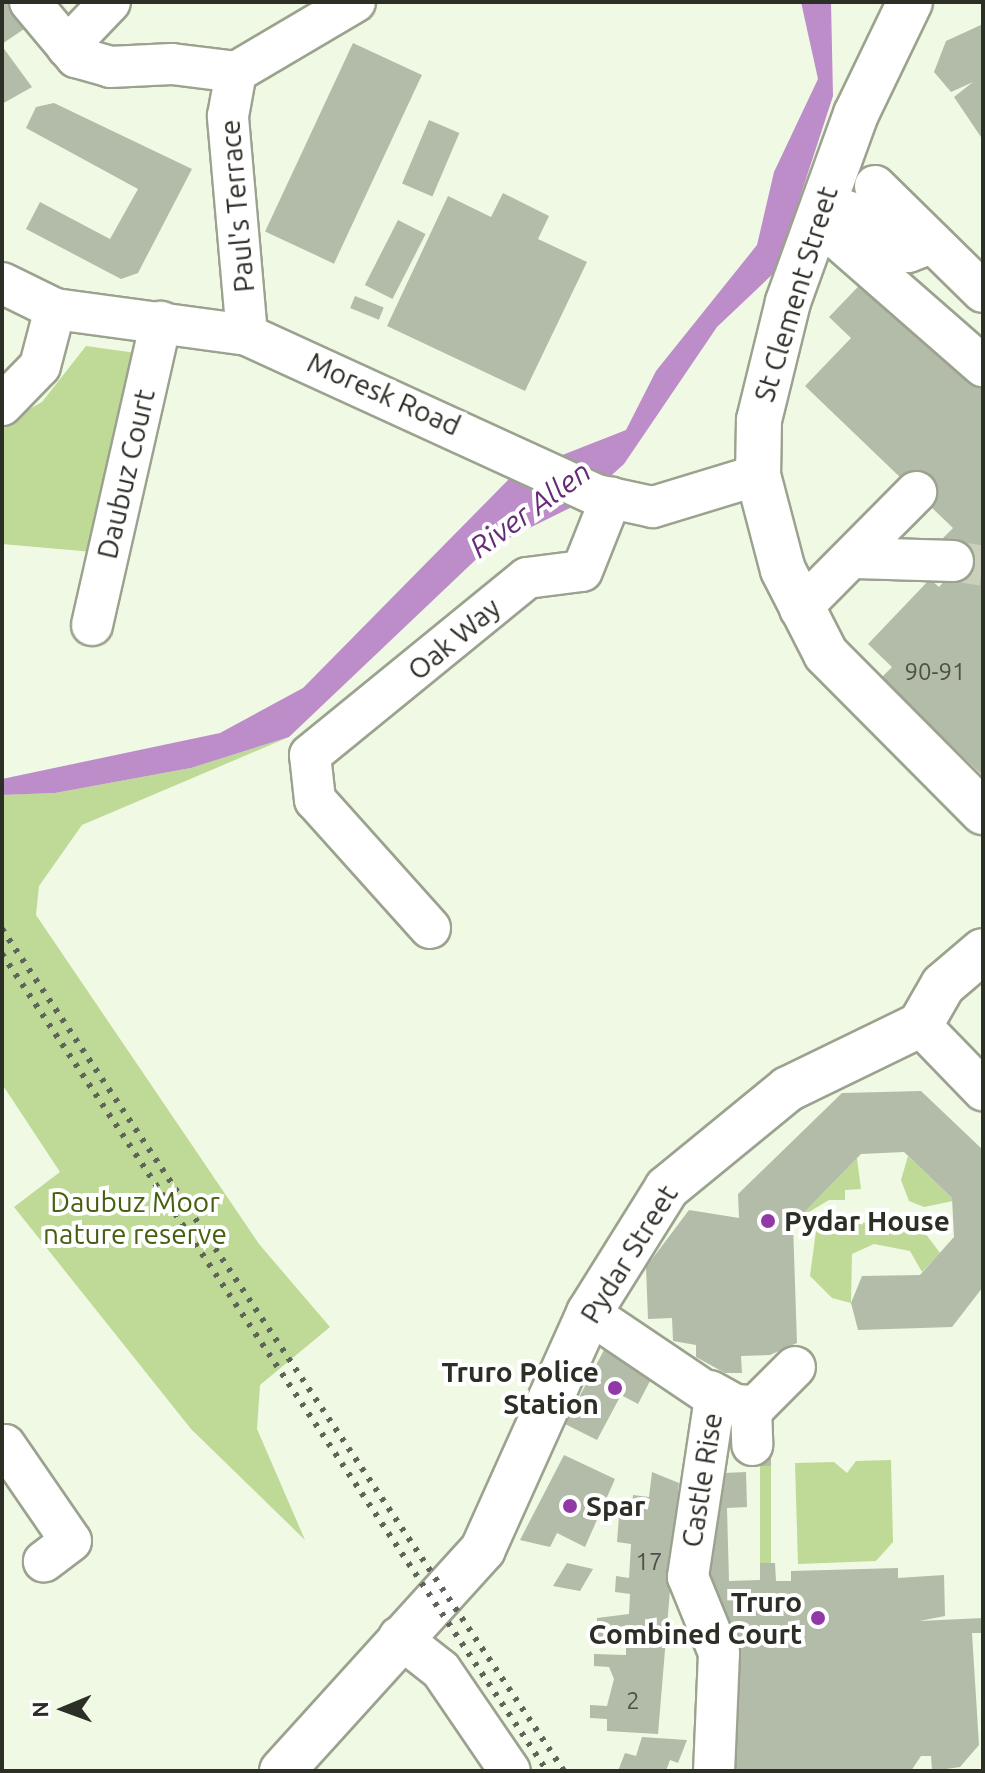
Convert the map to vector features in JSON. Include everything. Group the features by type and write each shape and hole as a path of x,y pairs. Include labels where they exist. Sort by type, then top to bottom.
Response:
{"main road":[{"name":"St Clement Street","path":"910,2 816,218 764,390 758,475 800,609 826,654 983,812"},
{"path":"920,1025 943,985 983,951"},
{"name":"Pydar Street","path":"282,1771 390,1647 483,1549 589,1313 651,1209 693,1162 788,1089 920,1025"}],"street":[{"path":"30,2 67,47 110,67 172,64 236,72 355,2"},
{"path":"67,47 110,2"},
{"name":"Paul's Terrace","path":"236,72 228,116 247,335"},
{"path":"875,186 983,292"},
{"path":"816,218 852,213 902,250 932,243"},
{"path":"816,218 864,281"},
{"path":"816,218 983,366"},
{"name":"Moresk Road","path":"2,283 55,309 247,335 518,454 604,497 653,507 758,475"},
{"path":"2,405 40,366 55,309"},
{"name":"Daubuz Court","path":"92,625 161,322"},
{"path":"800,609 856,558 916,492"},
{"name":"Oak Way","path":"430,928 315,800 310,755 527,578 582,571 604,497"},
{"path":"856,558 953,561"},
{"path":"920,1025 983,1090"},
{"name":"Castle Rise","path":"589,1313 710,1391 714,1414 688,1570 719,1653 714,1771"},
{"path":"710,1391 751,1426 795,1367"},
{"path":"3,1445 71,1541 44,1561"},
{"path":"390,1647 441,1670 510,1771"}],"green space":[{"path":"86,346 136,353 93,552 2,544 2,424 42,402"},
{"name":"Daubuz Moor nature reserve","path":"289,737 82,825 39,886 36,915 259,1244 330,1327 260,1385 257,1429 305,1540 191,1429 14,1207 60,1172 2,1084 2,795 55,793 191,768"},
{"path":"908,1156 953,1201 924,1207 909,1201 901,1180"},
{"path":"857,1158 861,1189 845,1190 845,1200 829,1200 799,1218"},
{"path":"838,1220 845,1231 860,1222 901,1230 904,1223 925,1233 940,1253 922,1272 910,1251 874,1244 852,1254 851,1303 832,1298 810,1276 816,1231"},
{"path":"891,1460 893,1542 876,1561 798,1564 795,1463 834,1462 847,1473 856,1461"},
{"path":"760,1466 771,1466 771,1563 760,1563"}],"water":[{"name":"River Allen","path":"801,2 831,2 833,96 776,271 717,327 624,464 582,502 487,549 289,737 191,768 55,793 2,795 2,779 220,733 303,688 514,474 626,430 656,371 757,245 774,172 818,79"}],"building":[{"path":"2,2 12,2 30,25 2,44"},
{"path":"983,24 983,140 954,97 973,82 951,92 934,72 946,41"},
{"path":"353,43 422,75 334,264 265,232"},
{"path":"2,46 32,87 2,104"},
{"path":"54,103 192,169 138,273 121,279 26,229 40,202 110,239 138,189 26,128 36,107"},
{"path":"429,120 459,133 432,196 402,184"},
{"path":"503,193 549,216 538,239 587,262 525,391 387,326 448,196 491,217"},
{"path":"398,220 426,234 392,299 365,285"},
{"path":"875,269 983,372 983,776 881,678 892,667 868,644 930,579 939,587 965,558 943,538 953,528 805,386 851,338 829,317"},
{"path":"355,296 384,308 379,320 350,308"},
{"name":"Pydar House","path":"921,1091 983,1150 983,1287 952,1327 858,1330 851,1303 862,1276 920,1275 954,1237 952,1198 904,1152 861,1154 793,1224 797,1343 770,1355 741,1356 742,1373 725,1373 696,1357 696,1345 673,1341 672,1318 648,1319 646,1267 689,1210 739,1218 738,1194 842,1093"},
{"name":"Truro Police Station","path":"604,1350 650,1381 638,1404 621,1395 597,1440 565,1424"},
{"path":"757,1441 771,1441 771,1466 757,1466"},
{"name":"Spar","path":"564,1455 615,1479 585,1547 557,1533 550,1547 520,1540"},
{"path":"652,1472 679,1483 658,1734 607,1731 607,1719 590,1718 590,1705 607,1706 614,1679 609,1667 594,1666 594,1654 626,1655 626,1639 597,1638 597,1618 629,1614 630,1594 615,1592 616,1576 629,1578 631,1544 617,1542 619,1515 631,1515 633,1495 649,1497"},
{"name":"Truro Combined Court","path":"746,1472 747,1507 727,1508 729,1581 760,1580 760,1563 775,1563 776,1581 791,1581 791,1571 898,1568 898,1578 944,1575 945,1616 919,1621 983,1618 983,1633 972,1633 979,1745 960,1767 932,1771 931,1756 921,1756 911,1771 733,1771 711,1592 717,1587 704,1588 724,1473"},
{"path":"567,1563 593,1569 580,1591 553,1586"},
{"path":"642,1737 687,1740 678,1763 670,1760 666,1771 618,1771 625,1753 636,1756"}],"tunnel":[{"path":"953,561 983,566"}],"railway":[{"path":"2,929 564,1771"},
{"path":"2,954 547,1771"}],"place":[{"name":"Pydar House","path":"768,1221"},
{"name":"Truro Police Station","path":"615,1388"},
{"name":"Spar","path":"570,1506"},
{"name":"Truro Combined Court","path":"818,1618"}]}
